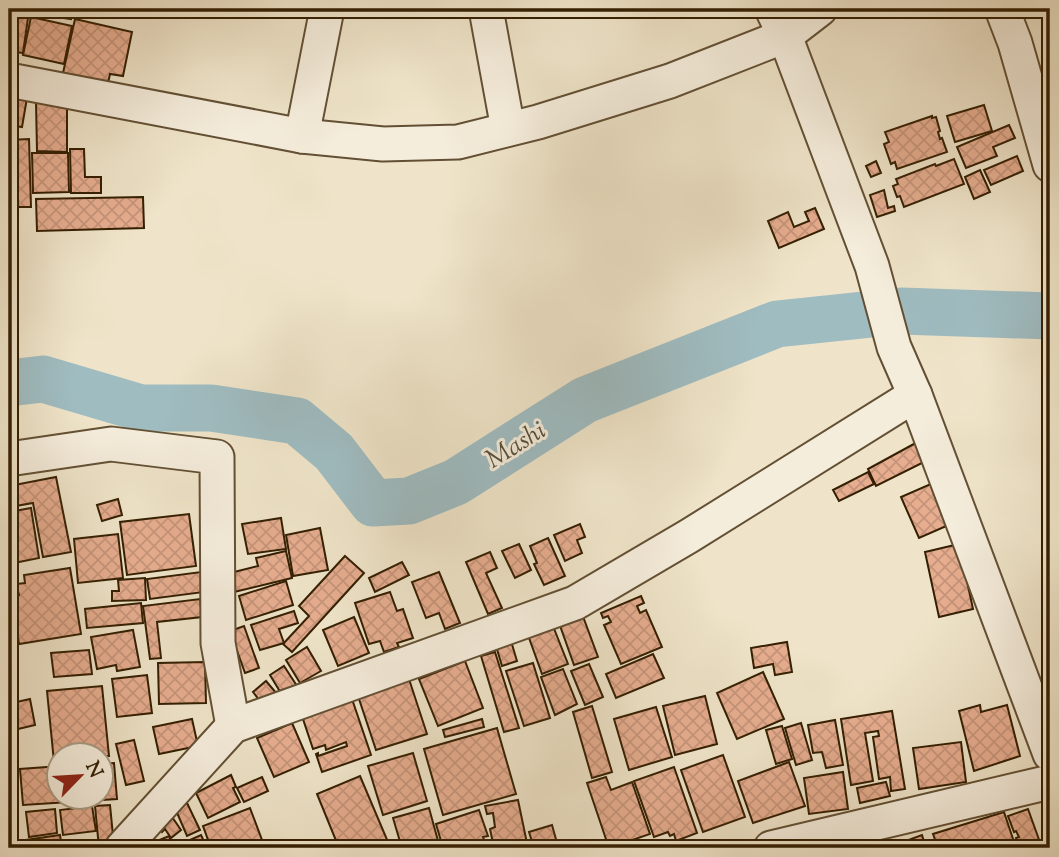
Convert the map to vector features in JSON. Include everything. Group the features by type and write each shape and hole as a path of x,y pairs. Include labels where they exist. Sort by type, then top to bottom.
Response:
{"street":[{"path":"302,136 327,9"},
{"path":"486,9 508,130"},
{"path":"9,80 302,136 383,144 457,142 508,130 670,81 779,22 820,9"},
{"path":"1002,9 1015,43 1050,164"},
{"path":"779,22 872,266 894,348 915,395 1050,754"},
{"path":"122,848 233,726 575,603 700,529 915,395"},
{"path":"9,458 111,444 217,457 218,643 233,726"},
{"path":"771,848 1050,782"}],"building":[{"path":"29,9 72,9 71,19 29,13"},
{"path":"9,15 28,18 23,53 9,51"},
{"path":"31,17 72,26 64,64 23,55"},
{"path":"75,19 132,32 123,76 110,74 108,83 63,73"},
{"path":"9,88 28,92 22,127 9,125"},
{"path":"36,102 67,102 67,152 37,151"},
{"path":"984,105 992,131 955,142 947,116"},
{"path":"936,117 940,139 942,138 947,152 897,169 895,162 891,164 884,144 889,142 885,132"},
{"path":"1009,125 1015,138 993,147 997,156 966,168 957,147"},
{"path":"29,139 31,207 9,207 9,140"},
{"path":"70,149 84,149 85,177 101,177 101,193 71,193"},
{"path":"32,153 68,153 69,192 33,193"},
{"path":"1017,156 1023,171 991,185 984,170"},
{"path":"954,159 964,184 904,207 893,186 898,184 896,179"},
{"path":"876,161 881,173 871,177 866,166"},
{"path":"980,170 990,192 974,199 965,177"},
{"path":"884,190 888,208 894,206 895,211 877,217 870,195"},
{"path":"143,197 144,228 37,231 36,199"},
{"path":"815,208 824,229 779,248 768,221 788,212 794,227 809,221 805,212"},
{"path":"9,242 14,268 9,269"},
{"path":"923,439 932,458 876,486 868,469"},
{"path":"868,472 874,484 839,501 833,490"},
{"path":"56,477 71,552 43,557 33,503 10,507 9,486"},
{"path":"933,483 951,524 919,538 901,497"},
{"path":"118,499 122,515 102,521 97,505"},
{"path":"31,508 39,558 9,564 9,512"},
{"path":"189,514 196,566 127,575 120,522"},
{"path":"281,518 286,549 248,554 242,524"},
{"path":"580,524 585,537 577,540 582,553 565,561 554,535"},
{"path":"320,528 328,570 293,576 286,535"},
{"path":"118,534 123,578 78,583 74,539"},
{"path":"548,538 565,576 544,585 534,564 537,563 530,546"},
{"path":"519,544 531,570 515,578 502,551"},
{"path":"959,544 973,609 939,617 925,552"},
{"path":"286,551 292,578 234,592 230,573 258,566 256,558"},
{"path":"490,552 497,568 486,573 502,608 488,614 466,562"},
{"path":"345,556 364,573 292,652 283,644 309,616 299,606"},
{"path":"402,562 409,575 375,592 369,578"},
{"path":"70,568 81,634 19,644 11,596 19,595 16,584 25,583 24,575"},
{"path":"201,572 204,592 150,599 147,579"},
{"path":"439,572 460,623 445,629 439,613 426,618 412,582"},
{"path":"145,578 146,600 112,601 112,591 119,591 118,580"},
{"path":"286,581 293,605 246,620 239,596"},
{"path":"390,592 397,611 403,609 413,638 397,643 399,647 384,652 380,641 369,644 355,603"},
{"path":"641,596 644,603 637,606 640,613 646,610 662,647 621,664 604,625 611,622 608,616 603,618 601,613"},
{"path":"200,599 202,617 157,622 161,658 150,659 143,606"},
{"path":"141,603 143,623 87,628 85,609"},
{"path":"294,611 298,623 279,629 284,643 260,650 251,625"},
{"path":"581,611 598,657 574,665 558,620"},
{"path":"354,617 369,653 338,666 323,630"},
{"path":"244,626 259,668 245,673 230,631"},
{"path":"553,626 568,664 542,674 528,635"},
{"path":"133,630 140,667 117,671 116,665 97,669 91,637"},
{"path":"511,641 517,661 502,666 496,646"},
{"path":"787,642 792,672 775,675 773,664 754,668 751,648"},
{"path":"307,647 321,671 300,683 286,660"},
{"path":"89,650 92,674 54,677 51,653"},
{"path":"495,652 519,728 504,732 481,656"},
{"path":"653,654 664,678 616,698 606,674"},
{"path":"465,661 483,708 438,726 419,679"},
{"path":"205,662 206,703 159,704 158,663"},
{"path":"533,663 550,718 524,726 506,671"},
{"path":"589,664 603,697 585,705 571,671"},
{"path":"284,666 297,686 282,695 270,675"},
{"path":"563,669 577,704 555,715 541,677"},
{"path":"763,672 784,719 737,739 717,693"},
{"path":"147,675 152,713 117,717 112,679"},
{"path":"408,676 427,734 376,750 357,693"},
{"path":"266,681 277,694 264,706 253,692"},
{"path":"102,686 108,742 52,742 47,691"},
{"path":"705,696 717,744 675,755 663,706"},
{"path":"30,699 35,725 18,729 12,703"},
{"path":"352,699 371,755 322,772 316,754 318,753 318,756 347,746 346,742 326,750 325,745 313,749 303,719 308,717 307,714"},
{"path":"980,705 981,712 1007,705 1020,756 974,771 959,711"},
{"path":"592,706 612,772 592,778 573,712"},
{"path":"656,707 672,757 629,770 614,719"},
{"path":"892,711 905,789 891,791 890,777 879,779 873,737 879,736 878,731 865,733 873,781 851,785 841,719"},
{"path":"192,719 198,746 159,754 153,727"},
{"path":"482,719 484,727 445,737 443,730"},
{"path":"835,720 843,765 826,768 822,752 813,753 808,725"},
{"path":"292,723 309,762 274,777 257,738"},
{"path":"801,723 812,760 796,765 785,728"},
{"path":"782,726 792,759 776,764 766,730"},
{"path":"497,728 516,794 443,815 424,749"},
{"path":"134,740 144,781 126,785 116,744"},
{"path":"961,742 966,782 919,789 913,748"},
{"path":"413,753 427,801 383,815 368,766"},
{"path":"723,755 745,817 703,832 681,770"},
{"path":"789,762 805,806 753,823 738,781"},
{"path":"46,767 46,804 23,805 20,769"},
{"path":"674,767 697,833 676,841 674,834 670,836 668,832 654,837 634,781"},
{"path":"843,772 848,809 809,814 804,778"},
{"path":"231,775 236,787 233,788 240,802 208,818 196,793"},
{"path":"360,776 388,842 374,848 339,848 317,794"},
{"path":"262,777 268,791 244,802 237,788"},
{"path":"606,777 611,790 632,782 650,834 609,848 587,783"},
{"path":"886,782 890,796 860,803 857,788"},
{"path":"518,800 528,848 494,848 490,829 495,827 493,813 487,814 485,806"},
{"path":"187,803 200,830 187,836 175,808"},
{"path":"250,808 265,848 211,848 203,826"},
{"path":"429,808 440,848 416,848 414,841 401,845 393,818"},
{"path":"1028,809 1042,848 1020,848 1016,838 1019,837 1016,831 1014,832 1008,816"},
{"path":"479,810 488,836 483,837 487,848 443,848 436,824"},
{"path":"26,812 55,812 57,833 29,837"},
{"path":"60,812 93,812 96,831 63,835"},
{"path":"96,812 111,812 114,846 99,848"},
{"path":"1004,812 1016,848 938,848 933,834"},
{"path":"170,814 181,830 171,838 165,829 162,832 156,824"},
{"path":"552,825 557,843 534,848 529,832"},
{"path":"60,835 62,848 26,848 25,840"},
{"path":"201,835 207,848 185,848 183,843"},
{"path":"922,835 926,848 902,848 900,843"},
{"path":"169,836 174,848 140,848"}],"waterway":[{"name":"Mashi","path":"9,383 43,379 141,408 211,408 297,421 334,452 373,503 409,501 456,482 585,400 777,324 901,311 1050,316"}]}
